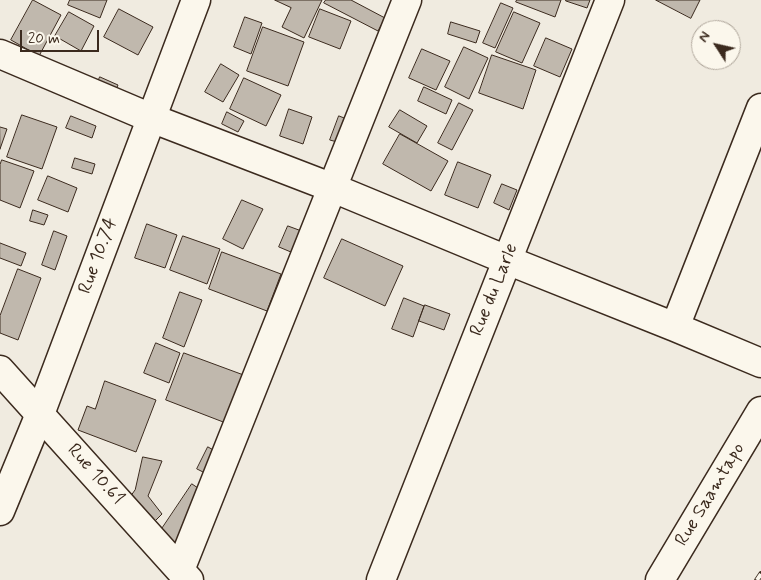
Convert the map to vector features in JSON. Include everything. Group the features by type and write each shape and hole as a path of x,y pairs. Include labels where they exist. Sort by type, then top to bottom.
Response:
{"street":[{"name":"Rue 10.74","path":"0,511 40,414 196,0"},
{"path":"184,575 407,0"},
{"name":"Rue du Larle","path":"380,580 610,0"},
{"path":"0,54 151,118 333,188 761,363"},
{"path":"675,327 761,108"},
{"name":"Rue 10.61","path":"0,370 184,575"},
{"name":"Rue Saamtapo","path":"660,580 761,411"}],"building":[{"path":"33,0 61,15 39,56 11,40"},
{"path":"70,0 107,0 100,18 68,5"},
{"path":"275,0 322,0 304,38 282,27 291,8"},
{"path":"326,0 351,0 385,18 378,31 324,3"},
{"path":"517,0 561,0 555,17 516,2"},
{"path":"566,0 590,0 587,8"},
{"path":"656,0 700,0 691,18"},
{"path":"501,3 513,8 495,48 483,43"},
{"path":"119,9 153,27 138,55 104,37"},
{"path":"320,9 351,21 340,49 309,37"},
{"path":"69,12 94,26 81,51 55,36"},
{"path":"514,12 540,23 522,63 496,52"},
{"path":"245,17 262,23 251,54 234,47"},
{"path":"451,22 480,31 476,43 448,34"},
{"path":"263,27 304,42 288,86 247,71"},
{"path":"546,38 572,49 560,77 534,66"},
{"path":"464,47 488,58 469,99 445,87"},
{"path":"422,49 450,61 436,90 409,78"},
{"path":"492,55 536,70 523,109 479,93"},
{"path":"221,64 239,75 223,102 205,92"},
{"path":"100,77 118,85 112,99 94,91"},
{"path":"244,78 281,95 266,126 230,109"},
{"path":"424,87 452,100 446,114 418,101"},
{"path":"459,103 473,110 452,150 438,143"},
{"path":"289,109 312,117 303,144 280,136"},
{"path":"400,110 427,126 417,143 389,127"},
{"path":"227,112 244,121 238,132 222,124"},
{"path":"22,115 57,127 42,169 7,157"},
{"path":"71,116 96,126 92,138 66,128"},
{"path":"339,116 352,121 344,144 330,140"},
{"path":"0,127 7,129 0,149"},
{"path":"400,134 448,161 431,191 383,164"},
{"path":"75,158 95,164 92,174 72,168"},
{"path":"2,160 34,171 20,208 0,200 0,165"},
{"path":"458,162 491,175 478,208 445,195"},
{"path":"48,176 77,188 68,212 38,200"},
{"path":"502,184 517,190 509,210 494,203"},
{"path":"242,200 263,209 243,249 223,239"},
{"path":"33,210 48,215 44,225 30,221"},
{"path":"147,224 177,235 165,268 135,258"},
{"path":"288,226 307,233 298,255 279,247"},
{"path":"54,231 67,236 55,270 42,265"},
{"path":"183,236 220,249 207,284 170,270"},
{"path":"342,239 403,266 385,306 324,278"},
{"path":"0,243 26,253 21,266 0,258"},
{"path":"222,252 281,274 267,311 209,289"},
{"path":"18,269 41,278 18,340 0,333 0,316"},
{"path":"180,292 202,300 184,347 163,338"},
{"path":"404,298 424,306 413,337 392,329"},
{"path":"425,305 450,314 444,330 419,321"},
{"path":"156,343 180,353 169,383 144,373"},
{"path":"184,353 249,377 231,425 166,400"},
{"path":"105,381 156,400 136,452 78,430 87,406 95,409"},
{"path":"208,447 217,452 207,474 197,469"},
{"path":"143,457 162,461 148,496 162,514 141,535 120,511 135,490"},
{"path":"192,484 201,490 178,548 151,545"}],"railway":[{"path":"757,580 761,574"}]}
